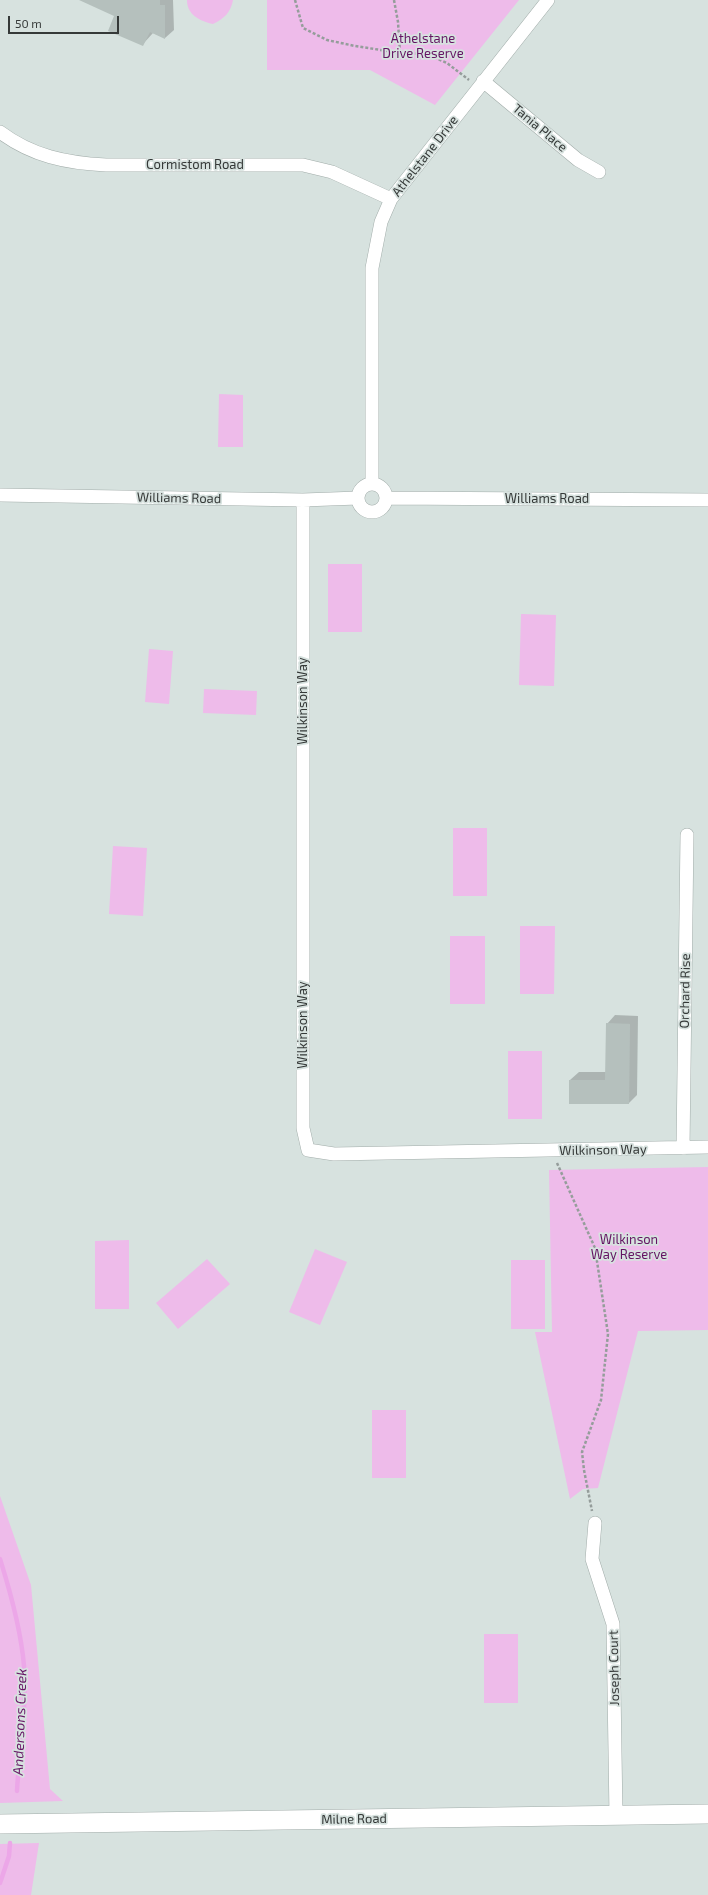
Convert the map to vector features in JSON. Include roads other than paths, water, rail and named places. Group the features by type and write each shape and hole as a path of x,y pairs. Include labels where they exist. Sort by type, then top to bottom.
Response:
{"street":[{"name":"Athelstane Drive","path":"372,484 372,268 381,222 391,199 480,84 548,0"},
{"name":"Tania Place","path":"480,84 578,160 599,172"},
{"name":"Cormistom Road","path":"0,132 38,154 74,163 106,165 303,165 332,172 391,199"},
{"path":"372,484 377,484 384,490 386,498 383,507 374,512 370,512 361,507 358,498 364,486 372,484"},
{"name":"Williams Road","path":"0,495 303,500 358,498"},
{"name":"Williams Road","path":"386,498 708,500"},
{"name":"Wilkinson Way","path":"303,500 303,1128 308,1150 334,1154 708,1147"},
{"name":"Orchard Rise","path":"683,1148 687,835"},
{"name":"Joseph Court","path":"595,1523 592,1559 613,1624 616,1816"},
{"name":"Milne Road","path":"0,1824 708,1814"}],"waterway":[{"name":"Andersons Creek","path":"0,1559 15,1612 21,1639 24,1666 24,1713 17,1791"},
{"name":"Andersons Creek","path":"0,1883 9,1856 10,1843"}],"park label":[{"name":"Athelstane Drive Reserve","path":"423,46"},
{"name":"Wilkinson Way Reserve","path":"629,1248"}]}
